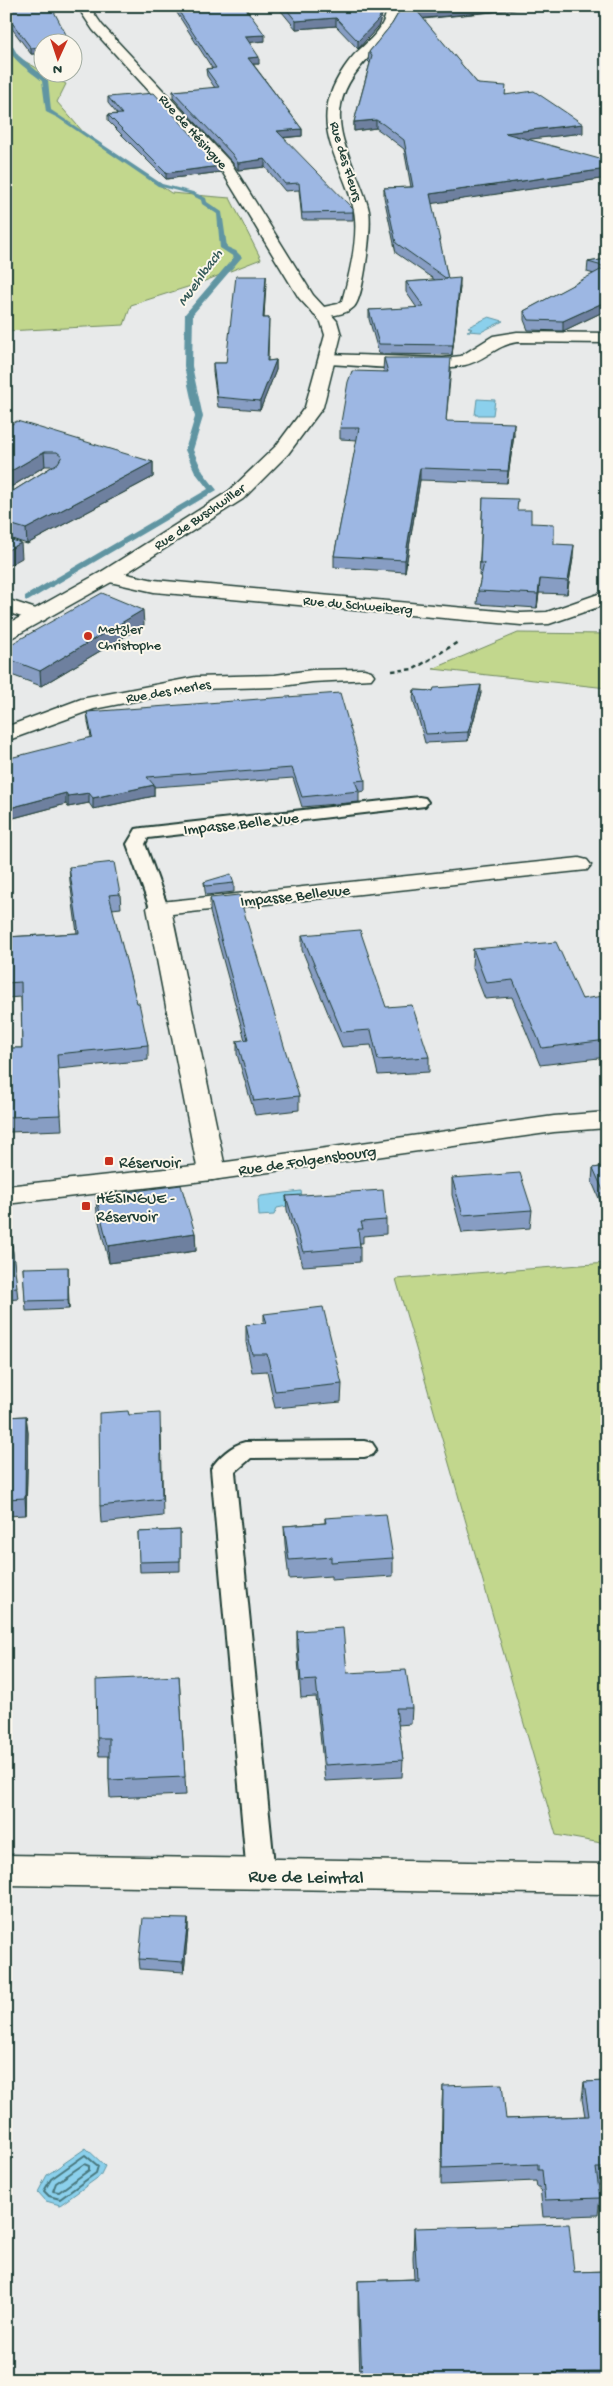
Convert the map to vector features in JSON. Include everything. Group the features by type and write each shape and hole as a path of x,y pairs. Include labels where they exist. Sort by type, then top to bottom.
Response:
{"street":[{"name":"Rue de Hésingue","path":"83,6 97,27 226,166 290,268"},
{"name":"Rue des Fleurs","path":"320,312 342,308 349,303 363,227 362,212 339,143 332,113 345,77 358,59 388,27 394,16 393,6"},
{"name":"Rue de Buschwiller","path":"6,633 108,576 236,495 282,450 314,407 333,329 329,321 307,298 290,268"},
{"path":"327,359 443,363 465,360 499,340 517,336 607,338"},
{"name":"Rue du Schweiberg","path":"108,576 154,586 521,619 549,618 607,597"},
{"path":"6,605 38,616"},
{"name":"Rue des Merles","path":"6,734 89,704 196,683 275,681 312,676 364,675"},
{"name":"Impasse Bellevue","path":"159,908 579,865"},
{"path":"159,908 212,1172"},
{"name":"Rue de Folgensbourg","path":"6,1195 212,1172 554,1124 607,1120"},
{"name":"Rue de Leimtal","path":"6,1870 261,1875 607,1878"}],"lane":[{"name":"Impasse Belle Vue","path":"159,908 136,844 142,833 420,802"},
{"path":"261,1875 223,1469 245,1450 364,1449"}],"path":[{"path":"364,675 414,668 469,635 480,615"}],"green space":[{"path":"6,39 17,57 32,65 32,82 62,82 66,84 57,102 84,133 171,193 230,198 261,259 197,284 131,305 124,325 6,331"},
{"path":"518,633 607,634 607,688 433,669"},
{"path":"607,1263 607,1844 556,1835 396,1279"}],"water":[{"path":"489,317 503,321 481,332 467,331 472,329 468,327"},
{"path":"477,399 495,400 493,415 475,415"},
{"path":"301,1191 303,1203 277,1208 274,1215 259,1216 258,1200 261,1196"},
{"path":"86,2148 105,2166 100,2176 60,2205 46,2201 38,2192 47,2175"}],"building":[{"path":"6,6 51,6 65,32 32,32 31,48 7,16"},
{"path":"244,6 265,35 245,36 259,57 248,58 302,129 277,131 353,209 353,212 302,213 299,183 285,184 265,159 238,163 232,154 173,91 219,87 206,69 216,68 176,7"},
{"path":"284,6 383,6 379,19 358,41 336,18 296,21"},
{"path":"399,6 468,6 417,11 478,84 506,86 505,95 534,91 583,124 505,133 607,161 607,169 430,194 448,279 460,278 453,345 379,344 369,310 424,307 406,282 447,279 396,243 384,188 413,187 404,140 376,120 354,122 372,56 369,52 392,24 399,12"},
{"path":"154,93 220,166 166,173 108,115 122,114 108,97"},
{"path":"607,259 607,301 563,321 529,320 524,311 606,267 588,262"},
{"path":"236,276 266,276 263,318 269,318 267,361 276,360 260,401 217,397 213,363 226,363"},
{"path":"384,358 451,358 446,421 514,423 508,471 420,468 405,560 334,556 359,428 340,428 348,382 352,371 388,372"},
{"path":"17,421 153,462 26,529 6,523 6,492 13,491 58,463 62,456 57,452 44,452 6,474 6,427"},
{"path":"483,498 518,499 517,510 531,510 531,523 554,524 554,544 574,545 568,581 540,579 538,594 478,591 484,563 480,563"},
{"path":"6,538 21,543 6,551"},
{"path":"102,593 143,610 40,671 6,658 6,647"},
{"path":"481,685 468,732 426,734 414,690 433,691 434,688"},
{"path":"340,693 365,780 355,781 359,791 302,797 292,768 239,772 238,770 147,777 154,785 93,798 89,793 68,796 66,793 6,809 6,759 92,737 87,712"},
{"path":"114,862 120,894 109,895 137,1003 139,1003 148,1045 57,1054 61,1115 8,1117 6,1048 22,1048 21,982 6,983 6,937 79,933 69,867"},
{"path":"231,874 234,883 206,886 204,882"},
{"path":"239,895 299,1096 254,1101 237,1041 248,1039 210,898"},
{"path":"360,930 386,1007 412,1005 429,1057 378,1060 371,1030 342,1032 302,935"},
{"path":"556,942 582,999 604,996 607,1001 607,1040 542,1048 513,980 486,983 473,949"},
{"path":"607,1166 607,1199 593,1168"},
{"path":"520,1173 532,1210 463,1215 452,1178"},
{"path":"181,1185 195,1233 108,1246 96,1196"},
{"path":"383,1190 386,1220 361,1222 363,1229 358,1229 360,1247 303,1252 286,1196"},
{"path":"6,1245 12,1245 17,1287 6,1288"},
{"path":"68,1267 68,1300 25,1301 23,1268"},
{"path":"323,1307 342,1384 275,1391 267,1354 252,1354 246,1325 267,1323 264,1314"},
{"path":"128,1411 129,1415 160,1413 162,1499 100,1506 99,1413"},
{"path":"26,1416 25,1498 6,1499 6,1417"},
{"path":"386,1514 393,1558 331,1562 331,1557 289,1560 284,1526 326,1523 325,1518"},
{"path":"180,1530 180,1561 139,1562 138,1532"},
{"path":"343,1628 347,1673 406,1670 412,1708 396,1708 403,1760 325,1765 316,1680 301,1681 297,1631"},
{"path":"179,1676 185,1777 109,1780 109,1738 97,1738 96,1680"},
{"path":"143,1918 188,1919 183,1962 139,1959"},
{"path":"607,2081 607,2168 596,2168 600,2198 545,2200 542,2170 538,2170 538,2164 442,2168 443,2086 502,2084 506,2119 589,2116 584,2082"},
{"path":"569,2224 574,2272 607,2271 607,2372 541,2373 541,2380 362,2380 358,2281 417,2279 414,2228"}],"waterway":[{"name":"Muehlbach","path":"6,45 10,46 16,56 45,80 48,111 60,117 160,185 191,193 204,199 204,203 220,213 223,248 234,252 238,257 189,314 188,366 199,417 189,450 199,472 213,490 28,598"}],"place":[{"name":"Metzler Christophe","path":"88,636"},
{"name":"Réservoir","path":"109,1161"},
{"name":"HÉSINGUE - Réservoir","path":"86,1206"}]}
